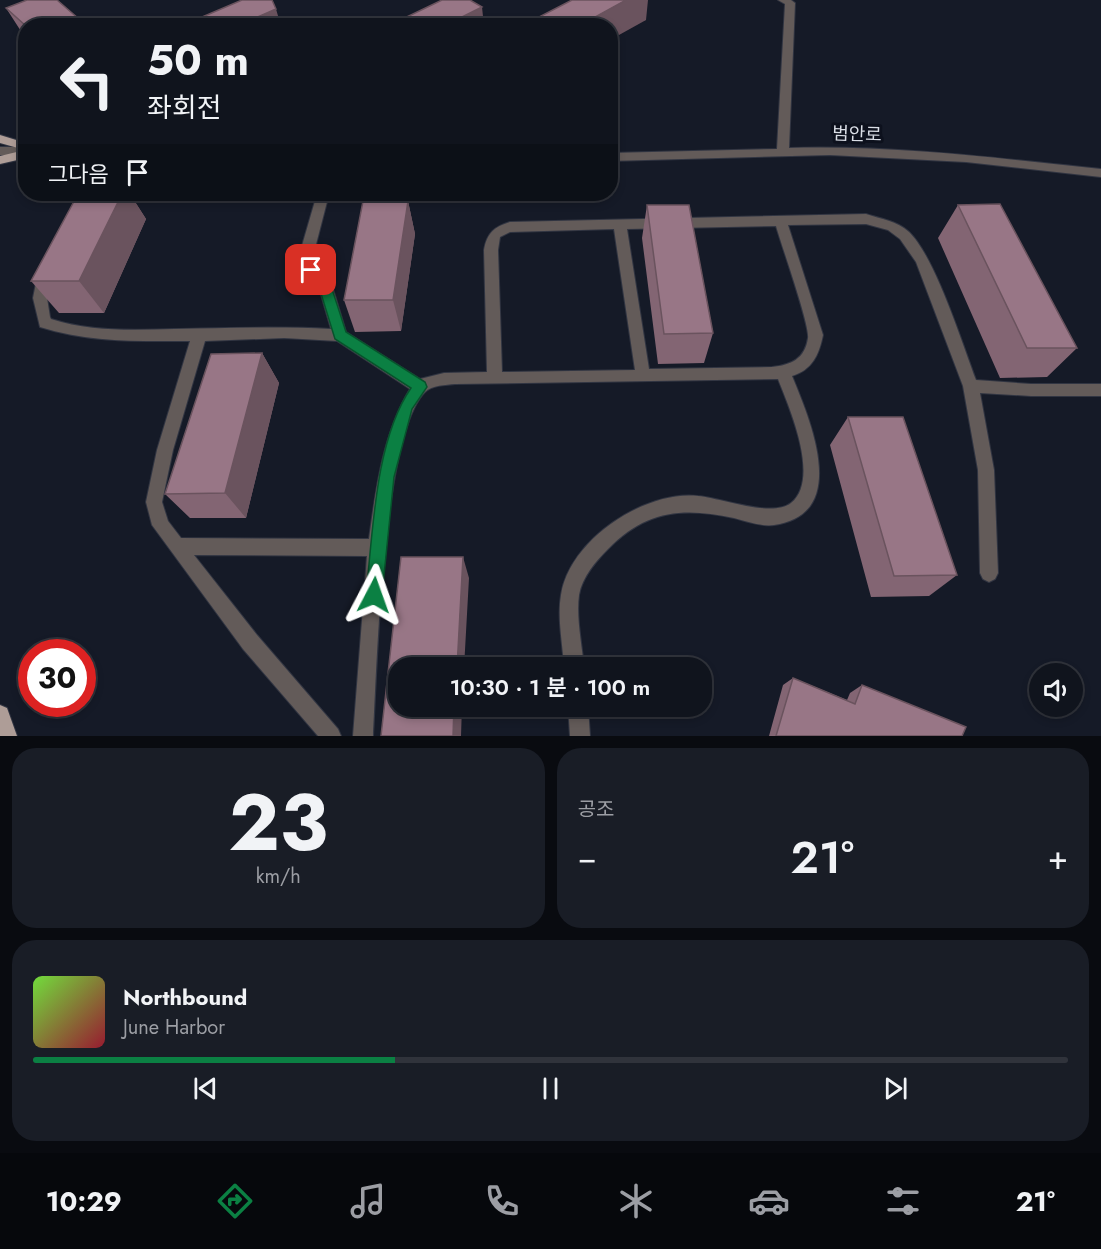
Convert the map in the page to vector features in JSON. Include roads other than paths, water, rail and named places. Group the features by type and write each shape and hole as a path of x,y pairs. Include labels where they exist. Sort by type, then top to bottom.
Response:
{"main road":[{"path":"0,139 18,147"},
{"path":"0,159 18,153"},
{"path":"0,715 7,736"}],"street":[{"path":"783,0 790,3 783,152"},
{"path":"0,151 18,151"},
{"name":"범안로","path":"618,156 830,151 931,155 1101,173"},
{"path":"320,201 306,256 311,270 326,289 340,335"},
{"path":"495,378 492,312 493,236 500,229 866,219 887,224 905,236 922,261 971,386 986,470 989,573"},
{"path":"363,736 378,548 387,477 406,407 420,387 436,380 783,373 798,368 813,353 816,335 781,222"},
{"path":"620,225 643,376"},
{"path":"50,262 41,283 39,308 45,323 63,330 88,334 199,335 284,332 340,335 420,387"},
{"path":"199,335 165,450 154,502 161,525 250,642 331,736"},
{"path":"573,657 570,609 572,586 589,559 618,528 653,509 689,503 774,517 794,510 809,495 813,472 803,423 783,373"},
{"path":"971,386 1030,390 1101,390"},
{"path":"177,546 378,548"},
{"path":"579,717 580,736"}]}
